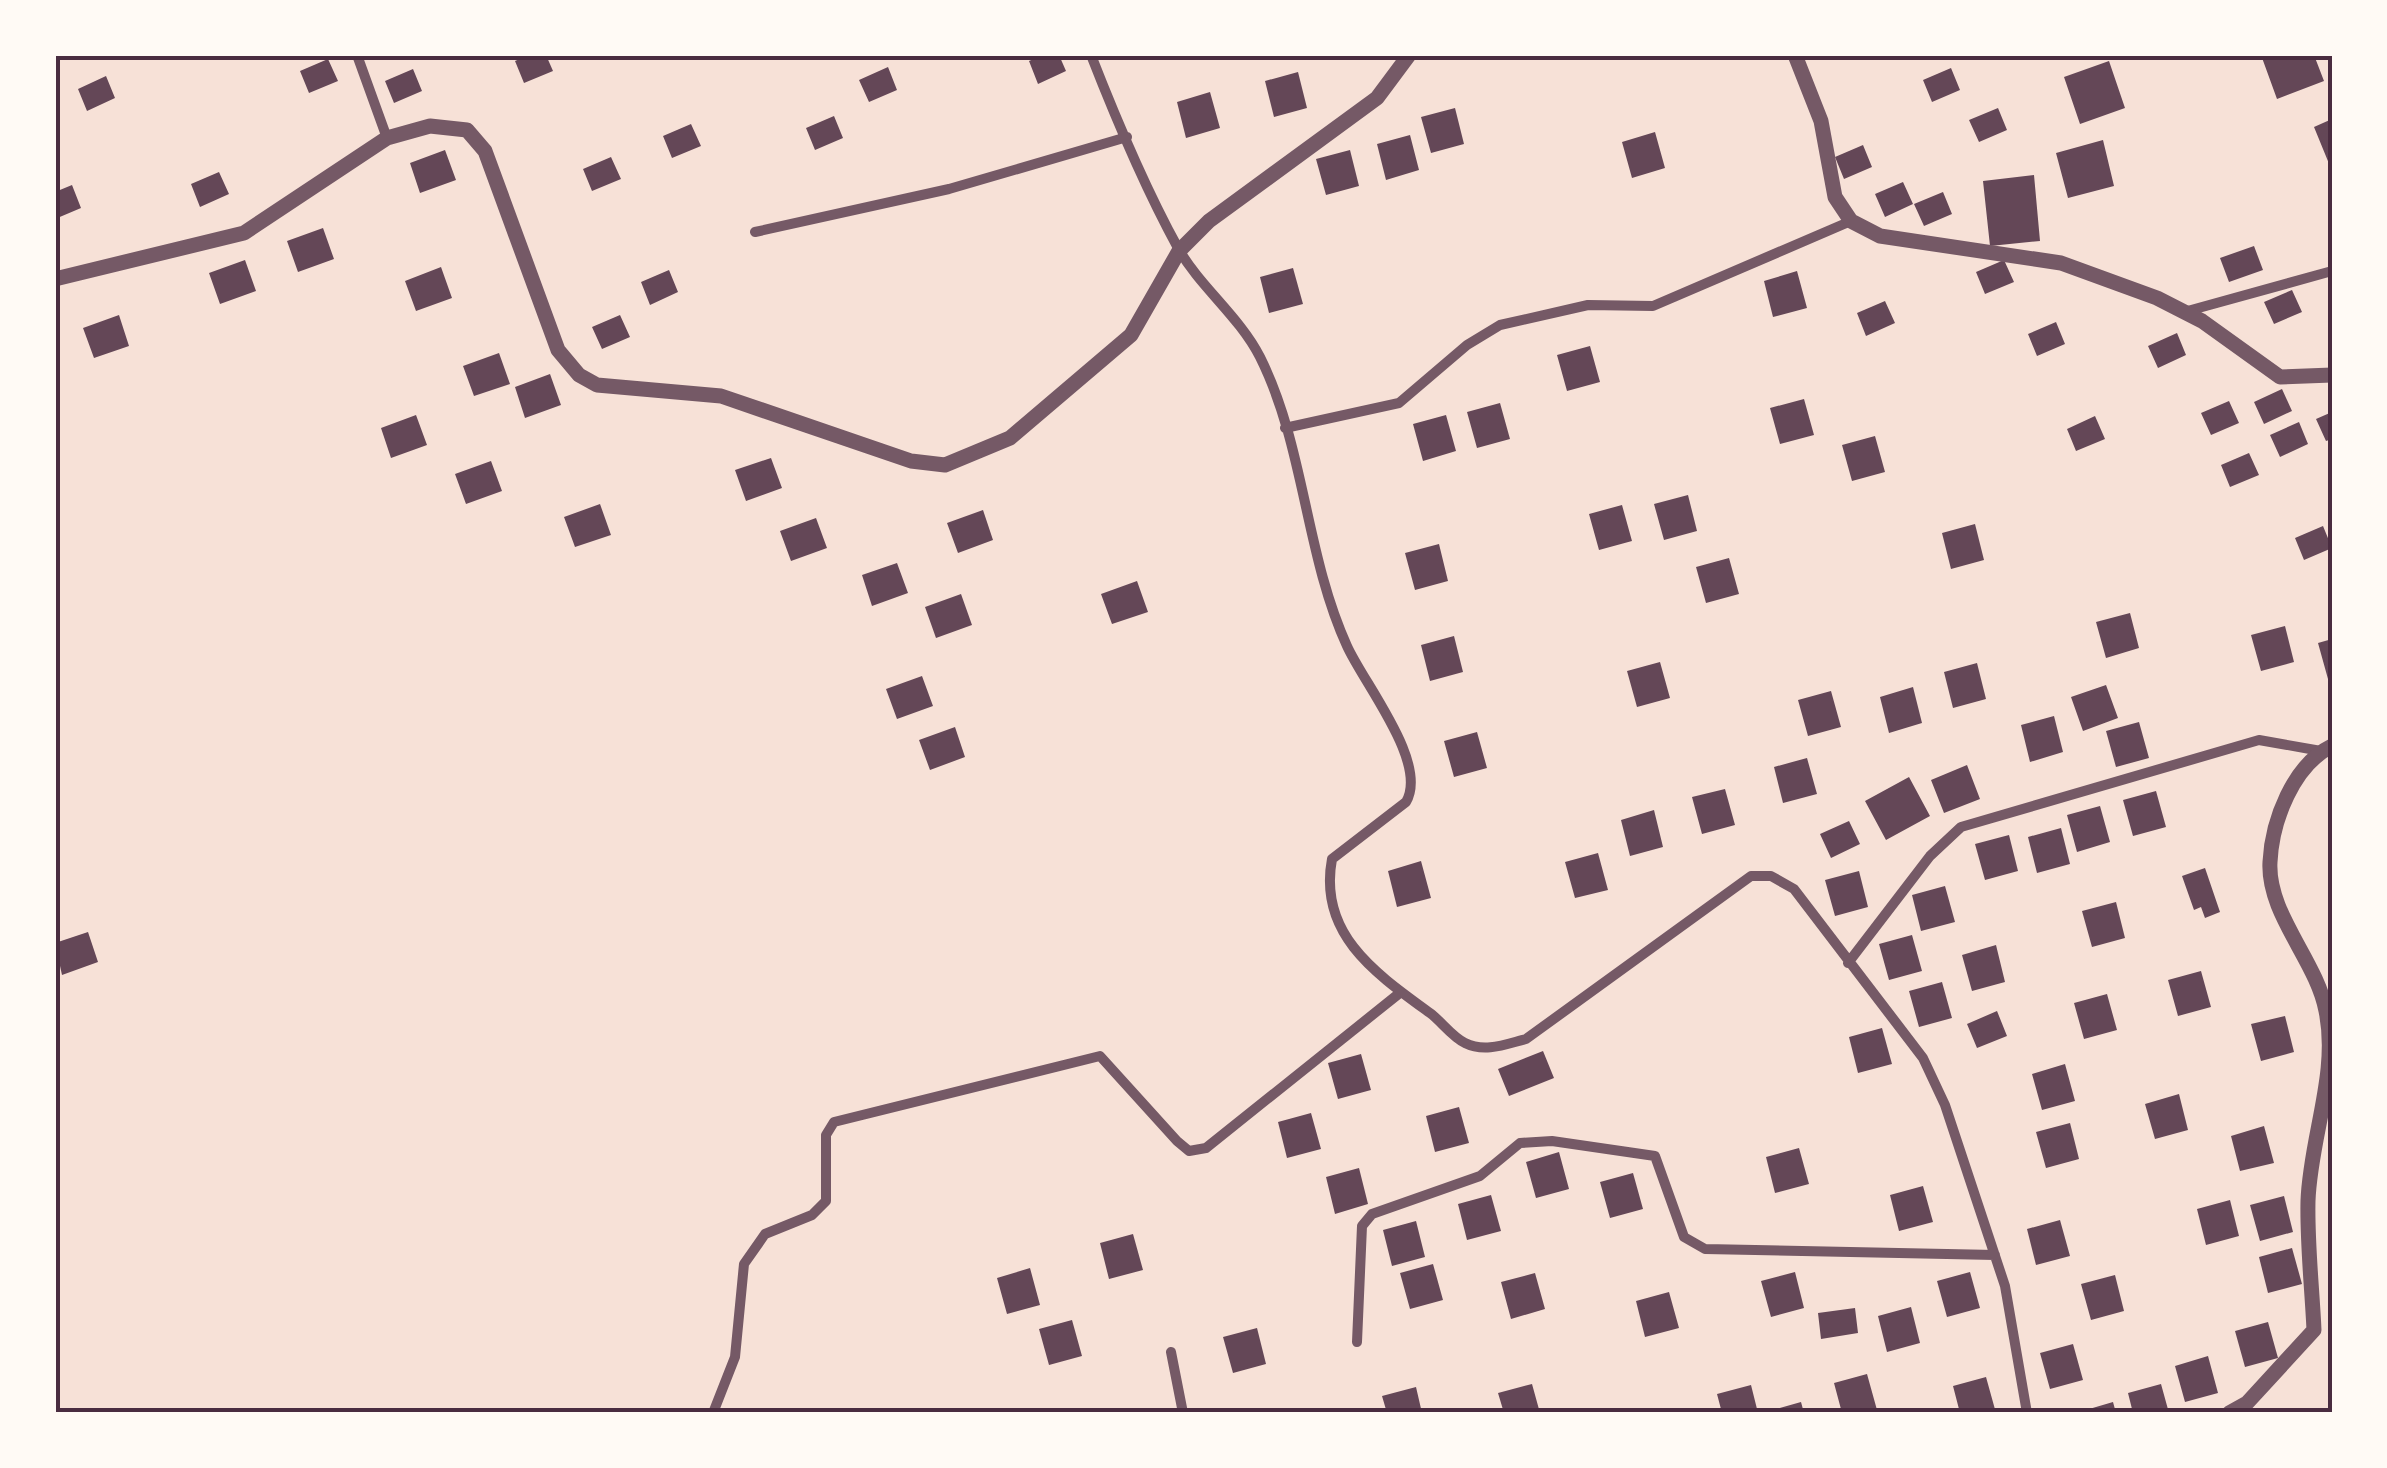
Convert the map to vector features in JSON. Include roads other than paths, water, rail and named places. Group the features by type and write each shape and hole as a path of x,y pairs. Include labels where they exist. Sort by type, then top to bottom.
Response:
{"street":[{"path":"358,55 388,138"},
{"path":"1091,55 1180,251 1258,353 1286,428 1346,644 1408,758 1413,779 1406,802 1332,859 1328,882 1330,908 1355,952 1462,1042 1486,1049 1526,1039 1751,876 1771,876 1794,889 1923,1058 1945,1105 2005,1286 2027,1413"},
{"path":"55,278 244,232 388,138 430,126 467,130 485,151 558,350 579,375 597,385 722,396 911,461 945,465 1010,438 1131,334 1180,251 1209,221 1377,98 1408,55"},
{"path":"1795,55 1822,121 1834,197 1850,221 1880,236 2061,263 2184,312 2280,377 2332,376"},
{"path":"755,232 949,189 1127,137"},
{"path":"1286,428 1400,404 1468,345 1500,325 1588,305 1653,306 1850,221"},
{"path":"2184,312 2332,271"},
{"path":"1848,963 1930,856 1960,827 2260,740 2326,748"},
{"path":"2229,1413 2247,1403 2314,1330 2308,1199 2327,1066 2326,1011 2269,868 2272,836 2282,804 2326,748"},
{"path":"713,1413 736,1357 744,1264 765,1234 812,1215 826,1201 826,1135 834,1122 1100,1056 1177,1141 1189,1151 1206,1148 1401,992"},
{"path":"1357,1342 1362,1226 1372,1214 1480,1176 1520,1143 1552,1141 1655,1156 1684,1237 1704,1249 1994,1255"},
{"path":"1171,1352 1184,1413"}]}
